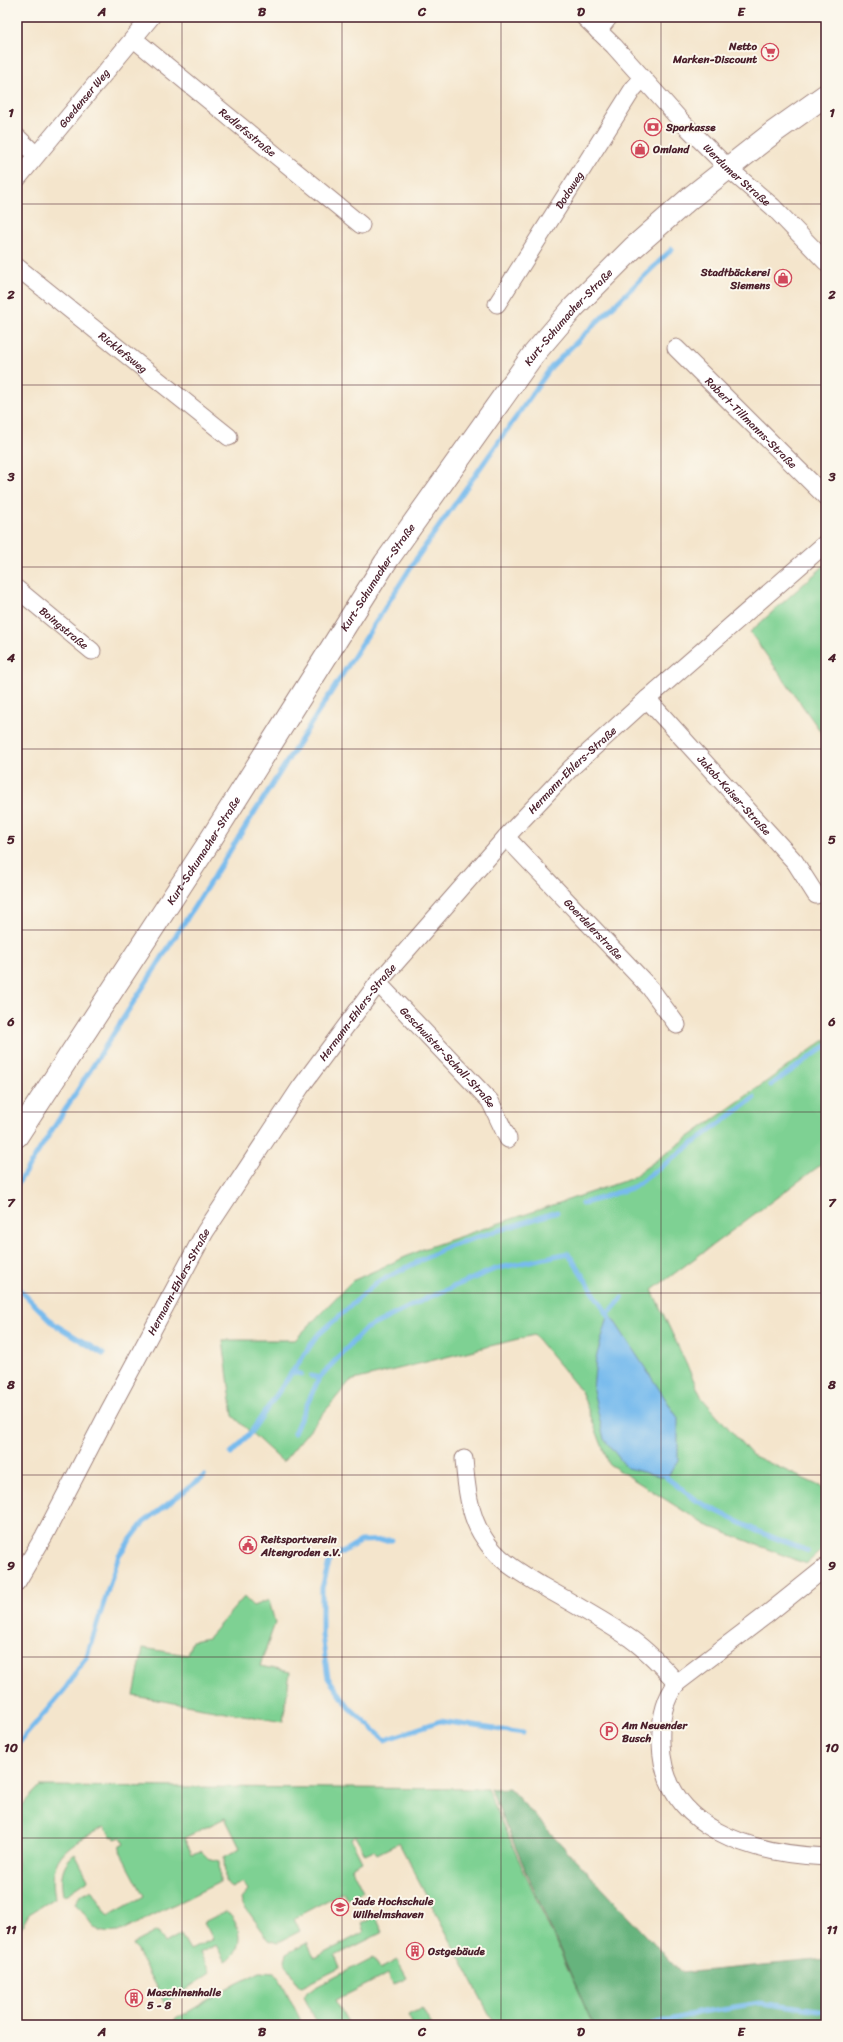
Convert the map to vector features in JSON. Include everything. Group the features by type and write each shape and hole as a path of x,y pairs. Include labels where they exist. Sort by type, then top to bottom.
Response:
{"street":[{"name":"Goedenser Weg","path":"17,179 151,17"},
{"name":"Werdumer Straße","path":"584,17 643,78 682,122 729,168 773,207 826,262"},
{"path":"598,31 609,17"},
{"name":"Redlefsstraße","path":"134,39 361,225"},
{"name":"Dodoweg","path":"497,304 634,89 643,78"},
{"name":"Kurt-Schumacher-Straße","path":"17,1136 206,847 385,563 532,355 611,268 690,198 774,132 826,95"},
{"path":"17,137 36,155"},
{"name":"Ricklefsweg","path":"17,267 229,437"},
{"name":"Robert-Tillmanns-Straße","path":"676,348 826,498"},
{"name":"Hermann-Ehlers-Straße","path":"17,1582 44,1536 108,1411 205,1232 300,1088 378,983 506,837 571,768 647,699 826,543"},
{"name":"Boingstraße","path":"17,589 92,650"},
{"name":"Jakob-Kaiser-Straße","path":"647,699 795,862 816,895"},
{"name":"Goerdelerstraße","path":"506,837 650,988 677,1026"},
{"name":"Geschwister-Scholl-Straße","path":"378,983 490,1101 508,1139"},
{"path":"464,1459 466,1482 476,1521 483,1538 493,1550 515,1569 631,1639 657,1660 677,1683"},
{"path":"826,1567 677,1683 670,1692 664,1707 660,1725 664,1771 674,1792 710,1828 763,1850 792,1855 826,1857"}],"green space":[{"path":"826,564 826,739 750,632"},
{"path":"826,1039 826,1161 652,1290 702,1398 752,1455 826,1489 826,1546 806,1564 706,1525 609,1464 581,1391 534,1335 350,1381 283,1462 233,1416 223,1340 295,1340 352,1281 423,1249 630,1179"},
{"path":"244,1597 253,1606 269,1600 275,1623 260,1666 290,1672 283,1722 134,1696 143,1648 187,1655 192,1641 208,1638"},
{"path":"40,1786 487,1789 593,2025 495,2025 399,1843 377,1854 374,1850 365,1854 356,1836 351,1839 362,1861 351,1867 363,1891 348,1899 343,1892 294,1918 300,1931 277,1943 269,1940 242,1903 241,1899 248,1891 243,1882 231,1888 225,1880 224,1857 240,1848 225,1818 184,1838 192,1854 201,1851 208,1858 219,1861 220,1882 118,1932 108,1933 96,1929 81,1909 75,1904 82,1895 91,1889 108,1916 144,1896 120,1851 121,1846 125,1844 121,1837 115,1839 114,1836 111,1837 105,1827 72,1845 64,1852 58,1860 54,1871 53,1883 55,1898 29,1914 17,1935 17,1810"},
{"path":"509,1788 681,1973 826,1959 826,2025 593,2025 490,1789"},
{"path":"75,1854 88,1879 68,1894 63,1895 62,1878 64,1867 70,1858"},
{"path":"226,1911 236,1923 238,1930 239,1938 236,1951 225,1962 216,1945 200,1953 210,1973 165,2004 133,1944 158,1931 165,1943 181,1934 190,1950 213,1939 204,1922"},
{"path":"376,1916 383,1932 335,1956 340,1968 302,1987 299,1986 284,1961 286,1954 307,1943 315,1958 364,1932 361,1924"},
{"path":"374,1957 380,1969 397,1960 407,1978 393,1985 388,1974 336,2000 349,2025 318,2025 304,1997 308,1991"},
{"path":"260,1972 274,1973 279,1977 303,2025 176,2025 174,2020 236,1984"},
{"path":"422,2008 431,2025 413,2025 408,2015"}],"water":[{"path":"609,1313 678,1418 678,1460 667,1478 627,1468 604,1439 593,1390 596,1358"}],"waterway":[{"path":"17,1185 416,559 552,366 672,249"},
{"path":"771,1085 826,1046"},
{"path":"582,1204 634,1187 754,1098"},
{"path":"231,1454 251,1432 317,1336 376,1283 449,1246 557,1212"},
{"path":"311,1376 319,1378 365,1329 427,1298 495,1269 568,1253 610,1318"},
{"path":"17,1287 54,1324 103,1354"},
{"path":"609,1313 622,1298"},
{"path":"292,1372 301,1374"},
{"path":"294,1433 319,1378"},
{"path":"665,1473 667,1478 697,1501 757,1531 808,1551"},
{"path":"17,1745 65,1689 87,1656 119,1555 143,1523 204,1476"},
{"path":"392,1540 361,1541 330,1559 322,1588 322,1635 328,1678 350,1708 385,1740 440,1721 523,1733"},
{"path":"653,2024 702,2012 760,2003 826,2012"}],"place":[{"name":"Netto Marken-Discount","path":"770,52"},
{"name":"Sparkasse","path":"653,127"},
{"name":"Omland","path":"640,149"},
{"name":"Stadtbäckerei Siemens","path":"783,278"},
{"name":"Reitsportverein Altengroden e.V.","path":"248,1545"},
{"name":"Am Neuender Busch","path":"609,1731"},
{"name":"Jade Hochschule Wilhelmshaven","path":"340,1907"},
{"name":"Ostgebäude","path":"415,1951"},
{"name":"Maschinenhalle 5 - 8","path":"134,1998"}]}
